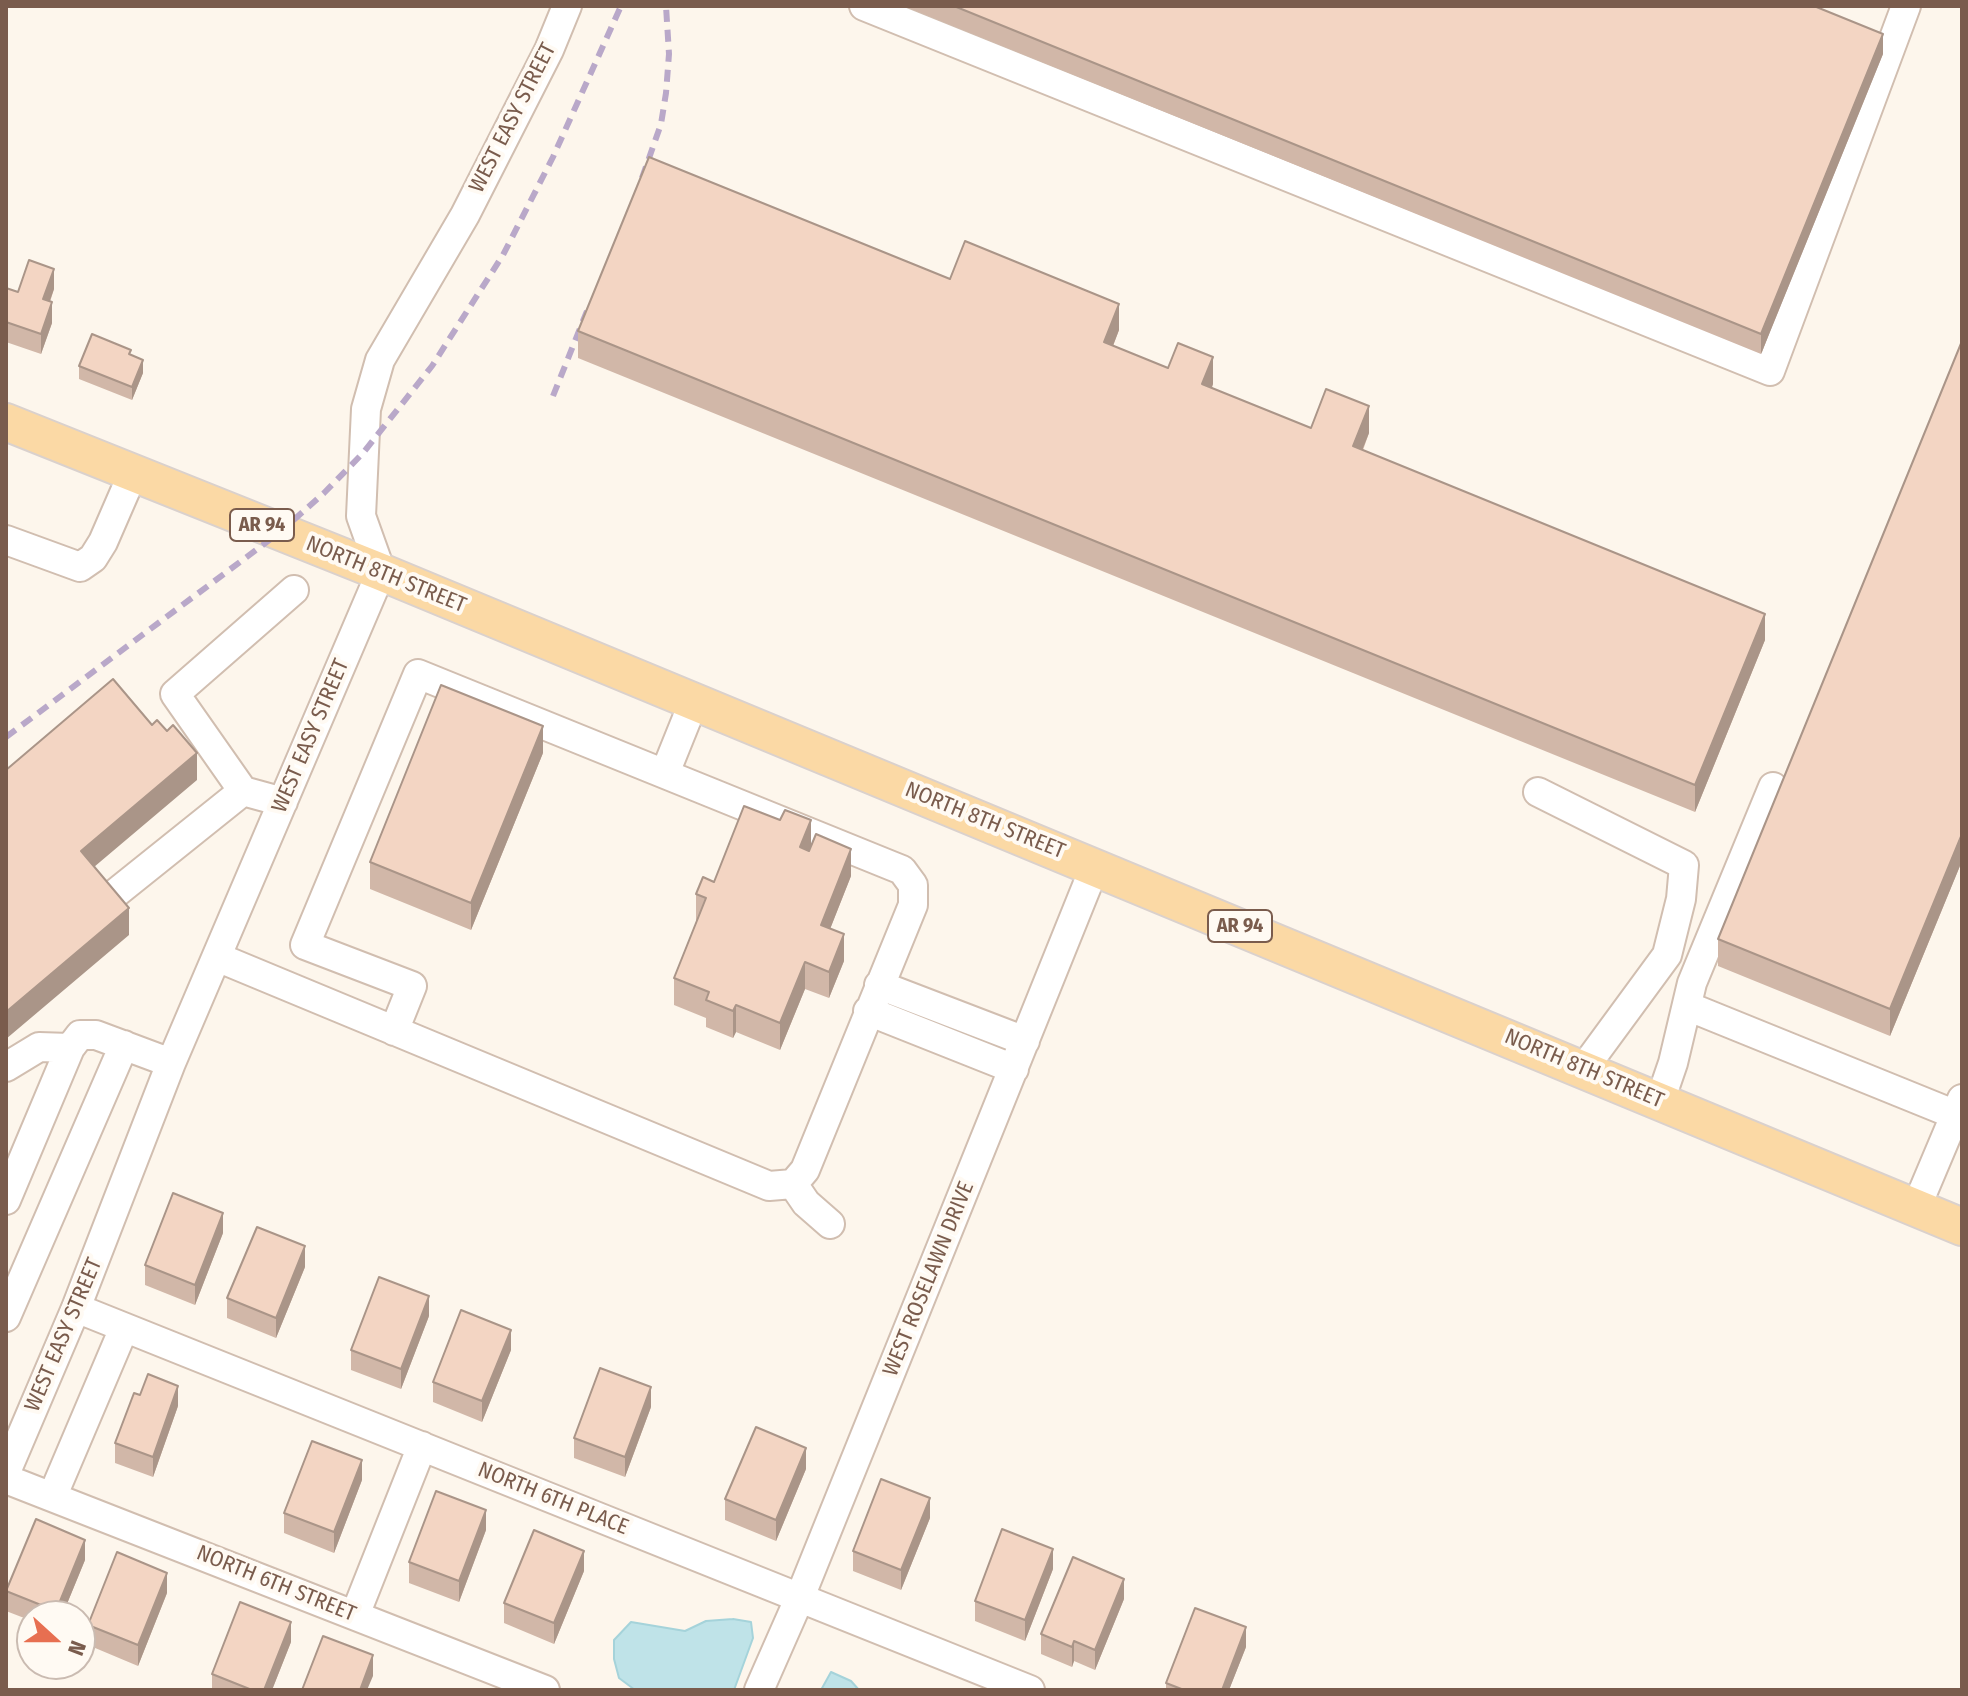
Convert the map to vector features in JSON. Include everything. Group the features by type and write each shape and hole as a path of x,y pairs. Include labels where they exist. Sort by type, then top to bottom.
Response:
{"main road":[{"name":"NORTH 8TH STREET","path":"6,422 381,572 1962,1227"}],"street":[{"name":"WEST EASY STREET","path":"7,1470 76,1308 171,1063 381,572 361,516 366,409 380,360 465,215 549,50 567,6"},
{"path":"864,6 1770,371 1906,6"},
{"path":"6,540 80,567 93,558 103,542 133,473"},
{"path":"283,802 243,791 175,694 294,590"},
{"path":"217,957 394,1031 769,1186 793,1184 805,1170 913,905 913,885 902,870 418,674 305,945 412,986 394,1031"},
{"path":"665,773 694,701"},
{"path":"1660,1101 1673,1063 1692,983 1773,787"},
{"path":"107,900 243,791"},
{"path":"1538,792 1684,865 1681,899 1667,955 1584,1068"},
{"name":"WEST ROSELAWN DRIVE","path":"759,1690 800,1597 1095,866"},
{"path":"879,985 1025,1041"},
{"path":"1687,1006 1959,1107 1916,1208"},
{"path":"868,1011 1014,1069"},
{"path":"6,1200 70,1048 80,1035 96,1035 171,1063"},
{"path":"6,1317 124,1045"},
{"path":"9,1070 39,1047 70,1048"},
{"path":"793,1184 806,1203 830,1224"},
{"name":"NORTH 6TH PLACE","path":"76,1308 1030,1690"},
{"path":"53,1495 124,1328"},
{"path":"355,1615 422,1446"},
{"name":"NORTH 6TH STREET","path":"7,1470 53,1495 545,1690"}],"water":[{"path":"733,1619 751,1622 753,1638 734,1690 635,1690 619,1678 614,1659 614,1640 631,1622 685,1631 706,1621"},
{"path":"831,1672 851,1681 859,1690 821,1690"}],"building":[{"path":"954,6 1814,6 1883,34 1761,334"},
{"path":"649,157 950,279 965,241 1119,304 1104,342 1168,368 1178,343 1213,357 1202,384 1311,428 1326,389 1369,406 1353,446 1765,614 1695,785 578,331"},
{"path":"29,260 54,269 43,299 52,302 41,334 6,322 6,288 18,292"},
{"path":"92,334 131,350 129,354 143,360 132,387 79,366"},
{"path":"1962,341 1962,834 1890,1009 1718,939"},
{"path":"113,679 152,725 157,720 167,731 173,725 197,753 81,851 129,908 6,1012 6,770"},
{"path":"441,685 543,726 471,903 370,862"},
{"path":"744,806 780,820 785,810 811,820 800,847 809,851 816,834 851,849 821,925 844,934 829,972 805,962 780,1023 736,1005 733,1011 706,1000 709,992 674,978 706,898 696,894 703,877 714,882"},
{"path":"173,1193 223,1213 195,1285 145,1265"},
{"path":"257,1227 305,1246 276,1318 227,1298"},
{"path":"379,1277 429,1296 401,1369 351,1350"},
{"path":"461,1310 511,1330 482,1401 433,1382"},
{"path":"600,1368 651,1387 625,1457 574,1438"},
{"path":"148,1374 178,1386 153,1457 115,1443 134,1393 140,1395"},
{"path":"756,1427 806,1448 776,1520 725,1499"},
{"path":"312,1441 362,1460 334,1532 284,1513"},
{"path":"881,1479 930,1498 901,1570 853,1551"},
{"path":"436,1491 486,1510 459,1581 409,1562"},
{"path":"36,1519 85,1540 60,1600 28,1600 6,1591"},
{"path":"1002,1529 1053,1549 1025,1620 975,1601"},
{"path":"534,1530 584,1551 554,1623 504,1603"},
{"path":"117,1552 167,1573 138,1645 96,1628 96,1605"},
{"path":"1073,1557 1124,1579 1095,1650 1074,1641 1072,1647 1041,1634"},
{"path":"240,1602 291,1622 264,1690 252,1690 212,1674"},
{"path":"1195,1608 1246,1627 1222,1690 1184,1690 1166,1683"},
{"path":"323,1636 373,1655 360,1690 302,1690"}],"railway":[{"path":"6,737 280,532 363,453 432,366 503,255 553,157 621,6"},
{"path":"642,178 661,124 666,93 669,54 666,6"},
{"path":"553,396 587,311"}]}
